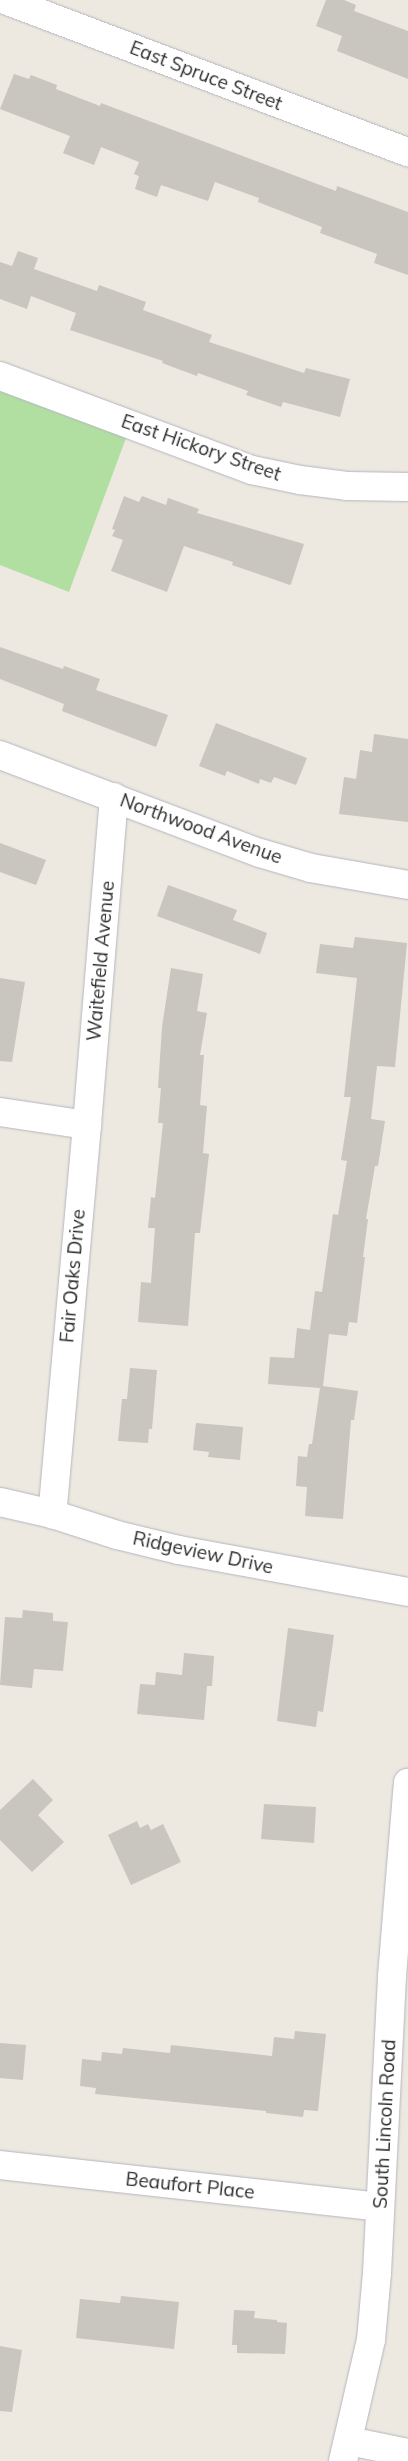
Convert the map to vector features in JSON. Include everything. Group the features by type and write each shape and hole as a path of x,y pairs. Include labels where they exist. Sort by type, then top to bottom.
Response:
{"street":[{"name":"East Spruce Street","path":"4,0 408,152"},
{"name":"East Hickory Street","path":"0,376 252,470 300,480 347,486 408,487"},
{"name":"Northwood Avenue","path":"0,755 260,853 311,868 408,885"},
{"name":"Waitefield Avenue","path":"87,1125 114,797"},
{"path":"0,1112 87,1125"},
{"name":"Fair Oaks Drive","path":"52,1514 87,1125"},
{"name":"Ridgeview Drive","path":"0,1502 52,1514 117,1535 179,1550 408,1592"},
{"name":"South Lincoln Road","path":"346,2451 371,2340 378,2273 380,2206 397,2101 392,1976 408,1784"},
{"name":"Beaufort Place","path":"0,2165 380,2206"},
{"path":"346,2451 408,2453"}],"green space":[{"path":"0,391 126,438 69,592 0,565"}],"building":[{"path":"326,0 344,0 356,5 354,11 408,31 408,79 337,51 342,36 316,26"},
{"path":"14,74 29,79 31,75 57,85 56,89 100,106 101,103 336,191 337,186 408,212 408,275 374,263 377,254 320,233 322,227 258,202 259,198 215,182 208,201 161,185 157,197 135,189 139,176 134,174 139,162 101,147 94,165 63,153 70,136 0,109"},
{"path":"18,251 38,258 34,269 97,291 99,285 146,302 143,310 212,335 209,342 304,373 306,368 350,379 340,417 283,402 281,407 246,395 248,391 198,373 197,376 162,363 163,361 70,330 76,313 31,296 27,309 0,299 0,262 12,266"},
{"path":"124,496 139,502 142,496 166,505 168,498 199,509 197,513 304,544 291,584 232,565 233,562 184,546 167,592 111,571 123,540 112,536 115,530 112,529"},
{"path":"0,647 63,669 64,666 100,679 96,690 168,715 156,747 62,711 64,704 0,679"},
{"path":"216,723 307,758 296,785 274,777 271,783 260,779 259,784 227,771 225,776 199,766"},
{"path":"374,734 408,739 408,822 339,814 344,777 356,779 360,750 372,752"},
{"path":"0,843 46,860 36,885 0,872"},
{"path":"168,885 237,910 233,920 267,933 260,954 157,916"},
{"path":"355,937 407,943 395,1067 377,1066 371,1119 385,1121 378,1166 375,1166 366,1219 368,1219 363,1257 365,1257 357,1323 349,1322 347,1336 329,1334 323,1386 358,1391 354,1420 351,1420 343,1519 305,1516 307,1487 296,1486 298,1456 307,1457 309,1444 312,1444 320,1388 268,1384 270,1357 294,1358 297,1328 310,1330 315,1291 322,1292 333,1214 338,1215 347,1161 341,1160 351,1097 344,1097 357,978 316,973 320,944 353,948"},
{"path":"171,968 203,974 197,1011 207,1013 200,1055 204,1055 200,1105 207,1106 203,1153 209,1154 200,1233 195,1233 188,1326 138,1322 141,1282 151,1283 155,1228 148,1228 151,1197 155,1198 163,1123 158,1123 161,1088 158,1088 162,1027"},
{"path":"0,978 25,982 12,1062 0,1061"},
{"path":"130,1368 157,1370 152,1429 149,1429 148,1443 118,1441 122,1399 127,1399"},
{"path":"196,1423 243,1427 240,1460 208,1457 209,1452 193,1450"},
{"path":"23,1610 53,1613 53,1621 68,1622 63,1671 34,1669 32,1688 0,1685 5,1617 22,1618"},
{"path":"288,1628 334,1635 323,1712 318,1711 316,1727 277,1721"},
{"path":"184,1653 214,1656 212,1686 207,1686 204,1720 137,1714 140,1684 155,1685 156,1672 182,1675"},
{"path":"33,1779 53,1800 38,1815 64,1842 32,1872 0,1840 0,1810"},
{"path":"264,1804 316,1807 314,1843 261,1839"},
{"path":"137,1821 140,1828 148,1824 151,1830 163,1824 181,1862 131,1885 108,1835"},
{"path":"295,2031 326,2034 318,2111 304,2110 303,2117 266,2113 266,2111 95,2094 96,2088 80,2086 82,2059 101,2061 102,2052 122,2054 123,2048 170,2053 171,2045 272,2056 274,2037 294,2039"},
{"path":"0,2043 26,2045 23,2080 0,2078"},
{"path":"121,2296 179,2302 174,2349 76,2338 80,2299 120,2303"},
{"path":"234,2310 255,2311 254,2318 287,2323 285,2354 237,2353 237,2345 232,2345"},
{"path":"0,2346 22,2350 12,2412 0,2411"}]}
